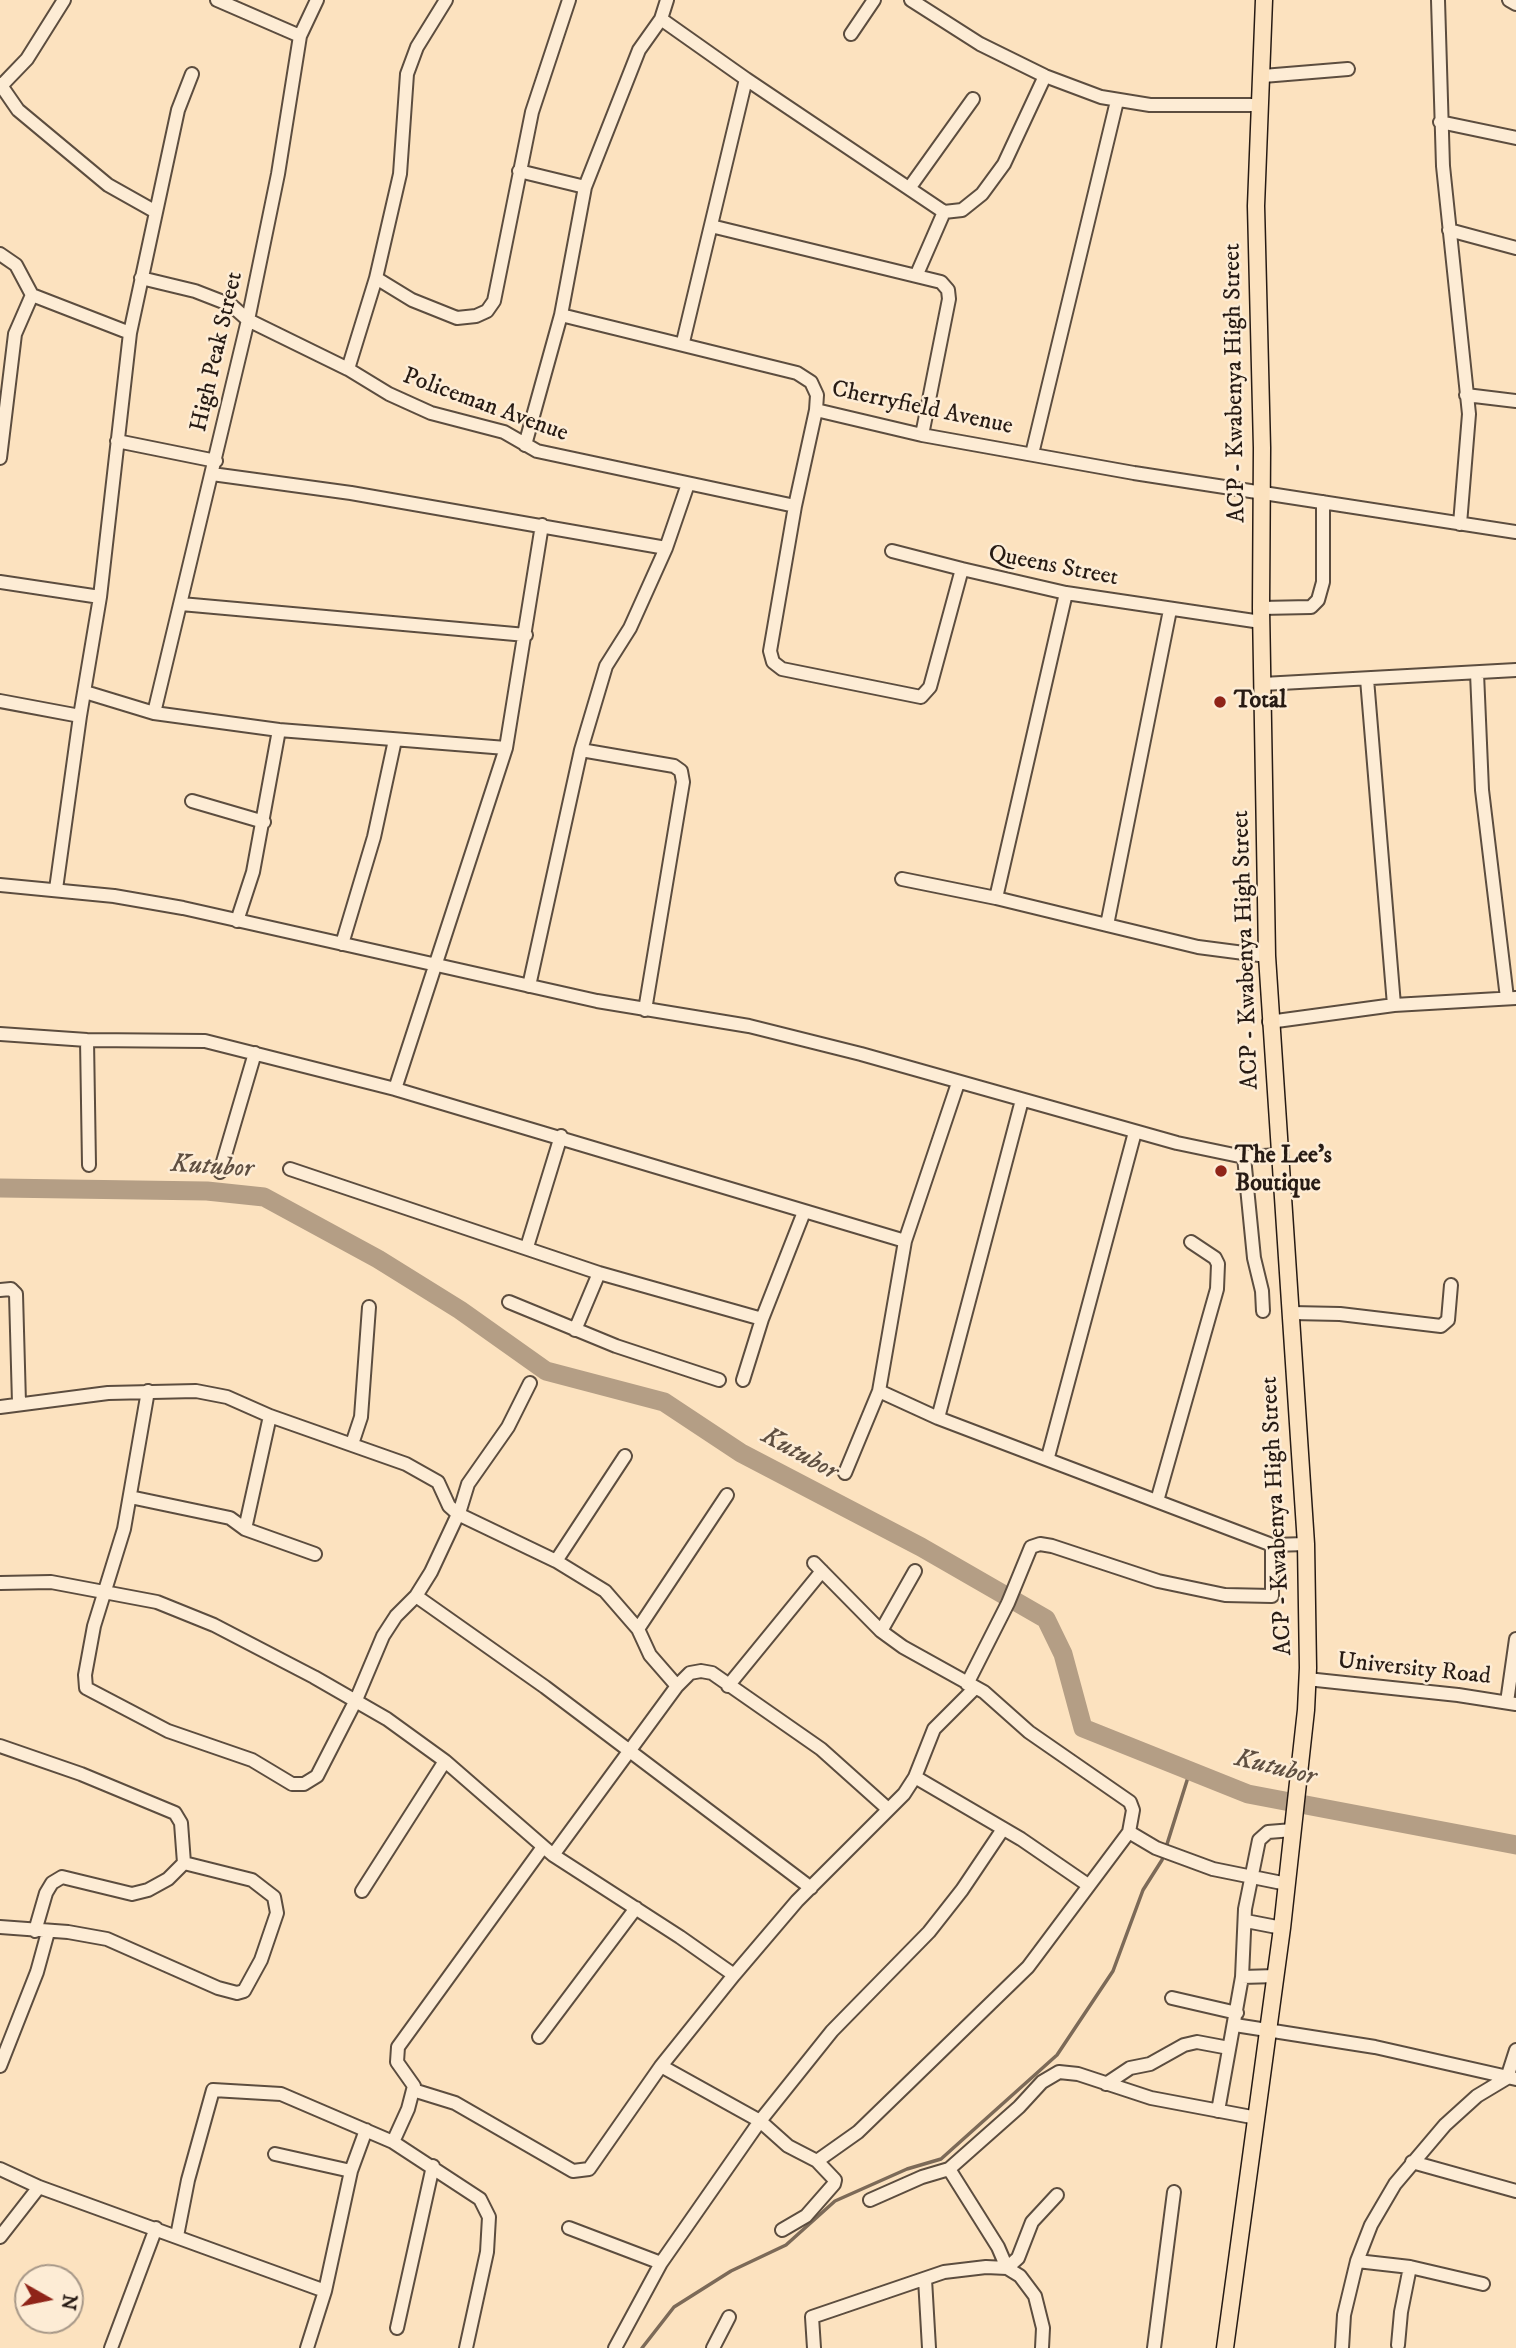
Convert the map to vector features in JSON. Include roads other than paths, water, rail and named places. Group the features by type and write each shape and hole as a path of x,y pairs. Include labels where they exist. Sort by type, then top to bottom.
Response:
{"main road":[{"path":"1254,0 1254,75 1259,105"},
{"path":"1259,105 1263,76 1264,0"},
{"name":"ACP - Kwabenya High Street","path":"1225,2348 1282,1928 1307,1679 1306,1544 1292,1313 1269,1022 1256,234 1259,105"}],"street":[{"path":"64,0 27,59 1,85 18,110 108,185 156,212"},
{"path":"217,0 299,36"},
{"name":"High Peak Street","path":"154,713 248,320 278,174 299,36 317,0"},
{"path":"348,369 376,278 400,174 407,74 417,47 446,0"},
{"path":"376,278 412,300 457,318 475,316 487,311 494,301 532,112 569,0"},
{"path":"525,446 561,315 585,187 639,50 661,19 667,0"},
{"path":"851,34 874,0"},
{"path":"911,0 979,44 1045,76 1117,101 1150,105 1259,105"},
{"path":"1438,0 1440,122 1469,432 1460,524"},
{"path":"1509,0 1516,4"},
{"path":"661,19 944,212 962,210 982,194 1004,164 1045,76"},
{"path":"1263,76 1348,69"},
{"path":"57,889 80,716 100,597 130,333 178,110 192,74"},
{"path":"682,342 746,79"},
{"path":"910,187 973,99"},
{"path":"1032,454 1117,101"},
{"path":"1440,122 1516,138"},
{"path":"519,171 585,187"},
{"path":"917,274 944,212"},
{"path":"711,226 941,282 948,290 949,299 922,435"},
{"path":"1449,230 1479,235 1516,248"},
{"path":"0,254 16,265 32,295 100,324 130,333"},
{"name":"Policeman Avenue","path":"141,278 195,291 230,305 248,320 348,369 388,394 431,413 504,432 525,446 550,455 795,506"},
{"path":"0,458 15,334 32,295"},
{"name":"Cherryfield Avenue","path":"561,315 682,342 797,373 811,382 817,395 816,410 922,435 1262,493 1516,532"},
{"path":"0,332 15,334"},
{"path":"1466,395 1516,401"},
{"name":"Queens Street","path":"816,410 795,506 770,651 773,662 782,668 921,697 930,687 962,569 1066,593 1170,610 1261,615 1311,607 1318,600 1323,582 1323,502"},
{"path":"117,440 216,461"},
{"path":"212,474 542,525 666,548"},
{"path":"529,986 581,750 606,666 630,628 666,548 688,484"},
{"path":"395,1089 506,748 542,525"},
{"path":"892,551 962,569"},
{"path":"0,582 100,597"},
{"path":"996,898 1066,593"},
{"path":"181,604 526,635"},
{"path":"1107,925 1170,610"},
{"path":"1263,684 1516,670"},
{"path":"1269,1022 1394,1005 1511,998 1482,790 1477,673"},
{"path":"1367,680 1394,1005"},
{"path":"85,692 154,713 279,730 506,748"},
{"path":"0,701 80,716"},
{"path":"237,921 253,872 279,730"},
{"path":"342,944 374,837 395,740"},
{"path":"581,750 674,766 681,771 683,782 645,1010"},
{"path":"192,800 264,821"},
{"path":"902,879 996,898 1198,947 1267,956"},
{"path":"0,885 114,896 645,1010 749,1026 1135,1132 1244,1157 1280,1155"},
{"path":"0,1034 87,1040 205,1041 395,1089 561,1136 905,1241"},
{"path":"87,1040 89,1165"},
{"path":"220,1172 255,1053"},
{"path":"845,1473 878,1391 905,1241 958,1083"},
{"path":"937,1418 1022,1100"},
{"path":"1048,1457 1135,1132"},
{"path":"527,1247 561,1136"},
{"path":"1244,1157 1254,1258 1262,1291 1263,1311"},
{"path":"290,1169 599,1273 762,1319"},
{"path":"743,1380 762,1319 804,1212"},
{"path":"1157,1502 1217,1289 1215,1258 1191,1242"},
{"path":"575,1331 599,1273"},
{"path":"1292,1313 1340,1314 1441,1326 1448,1320 1451,1285"},
{"path":"0,1290 11,1289 16,1294 19,1402"},
{"path":"509,1302 575,1331 719,1380"},
{"path":"352,1444 361,1417 369,1307"},
{"path":"148,1391 130,1497 106,1592 94,1626 85,1675 86,1688 168,1731 252,1760 292,1784 304,1784 317,1776 356,1700 383,1636 396,1616 416,1596 458,1514 472,1476 508,1427 530,1383"},
{"path":"0,1407 19,1402 148,1391 183,1390 217,1395 427,1474 438,1482 449,1506 458,1514 556,1561 605,1591 638,1629 650,1654 677,1686"},
{"path":"878,1391 937,1418 1048,1457 1272,1545 1306,1544"},
{"path":"245,1529 252,1485 270,1416"},
{"path":"556,1561 625,1456"},
{"path":"638,1629 727,1495"},
{"path":"130,1497 230,1518 245,1529 315,1554"},
{"path":"413,2090 455,2103 573,2171 582,2172 600,2156 661,2066 734,1975 915,1777 934,1729 971,1686 1031,1547 1040,1544 1148,1579 1225,1594 1272,1596 1272,1545"},
{"path":"728,1686 818,1567 881,1631 903,1647 971,1686 1029,1732 1130,1802 1133,1810 1129,1832 1028,1967 858,2132 817,2161"},
{"path":"881,1631 915,1571"},
{"path":"0,1583 51,1582 157,1602 214,1625 356,1700 445,1761 548,1851 734,1975"},
{"path":"416,1596 545,1687 628,1753 811,1888"},
{"path":"1511,1703 1516,1639"},
{"path":"393,2141 413,2090 410,2078 397,2062 398,2047 548,1851 690,1673 712,1673 821,1749 888,1809"},
{"name":"University Road","path":"1307,1679 1511,1703"},
{"path":"0,1746 81,1774 175,1813 181,1823 184,1863 168,1879 148,1891 132,1894 62,1877 52,1883 46,1893 37,1972 0,2066"},
{"path":"362,1891 445,1761"},
{"path":"915,1777 1003,1829 1088,1885"},
{"path":"1218,2111 1242,1977 1249,1878 1259,1840 1268,1832 1294,1822"},
{"path":"615,2348 661,2263 760,2121 832,2031 929,1932 962,1890 1003,1829"},
{"path":"1129,1832 1171,1854 1249,1878 1287,1884"},
{"path":"0,1927 68,1932 107,1940 218,1988 237,1993 244,1991 261,1960 277,1913 274,1897 252,1880 184,1863"},
{"path":"538,2037 636,1908"},
{"path":"1246,1921 1282,1928"},
{"path":"1242,1977 1276,1976"},
{"path":"1172,1998 1268,2028 1375,2047 1511,2078"},
{"path":"1106,2084 1130,2068 1150,2064 1184,2045 1197,2042 1228,2048"},
{"path":"1511,2078 1516,2050"},
{"path":"661,2066 760,2121 788,2146 817,2161 835,2180 806,2216 782,2230"},
{"path":"870,2200 922,2177 950,2169 1052,2074 1068,2072 1151,2098 1257,2118"},
{"path":"1342,2348 1344,2315 1357,2261 1371,2225 1395,2184 1445,2124 1477,2096 1511,2078"},
{"path":"177,2236 191,2169 213,2090 281,2094 393,2141 480,2199 489,2217 487,2252 466,2348"},
{"path":"307,2348 325,2291 351,2171 366,2130"},
{"path":"275,2154 351,2171"},
{"path":"1412,2162 1516,2191"},
{"path":"397,2328 433,2166"},
{"path":"0,2169 39,2187 325,2291"},
{"path":"950,2169 998,2247 1007,2268"},
{"path":"0,2237 39,2187"},
{"path":"1154,2348 1174,2192"},
{"path":"1007,2268 1018,2258 1032,2222 1057,2195"},
{"path":"111,2348 156,2228"},
{"path":"569,2228 661,2263"},
{"path":"1357,2261 1410,2267 1483,2284"},
{"path":"814,2348 812,2317 944,2272 986,2267 1007,2268 1020,2276 1035,2296 1043,2328 1042,2348"},
{"path":"1398,2345 1410,2267"},
{"path":"925,2279 929,2348"},
{"path":"713,2348 729,2317"}],"waterway":[{"name":"Kutubor","path":"0,1188 207,1191 264,1197 378,1259 460,1310 546,1371 664,1402 741,1453 921,1547 1046,1619 1063,1654 1083,1728 1248,1794 1516,1845"},
{"path":"642,2348 674,2307 731,2271 786,2245 835,2201 907,2169 941,2159 1057,2055 1113,1971 1143,1890 1162,1860 1190,1771"}],"place":[{"name":"Total","path":"1220,702"},
{"name":"The Lee's Boutique","path":"1221,1171"}]}
